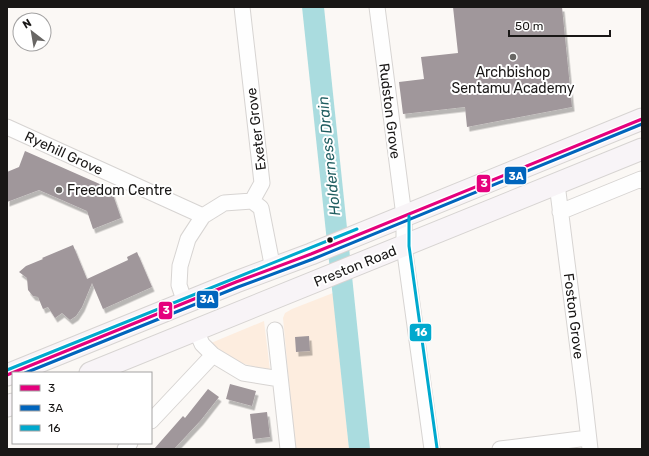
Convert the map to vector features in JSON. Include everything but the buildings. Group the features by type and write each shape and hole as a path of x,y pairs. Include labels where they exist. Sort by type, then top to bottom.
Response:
{"street":[{"name":"Exeter Grove","path":"242,7 262,183 252,201"},
{"name":"Rudston Grove","path":"377,7 404,216 404,246 432,449"},
{"name":"Preston Road","path":"14,372 311,254 642,119"},
{"name":"Ryehill Grove","path":"7,127 203,216"},
{"name":"Preston Road","path":"92,372 642,149"},
{"path":"560,212 641,179 642,181"},
{"name":"Foston Grove","path":"557,184 589,444"},
{"path":"185,303 179,285 180,266 188,239 203,216 224,203 252,201 261,208 273,269"},
{"path":"196,330 202,344 213,355 244,373 280,379"},
{"path":"275,330 288,449"},
{"path":"152,420 213,355"},
{"path":"500,449 589,444"}],"shaded area":[{"path":"333,293 349,449 295,449 283,318 285,313 292,309"},
{"path":"264,321 270,370 230,358 211,343"}],"water":[{"name":"Holderness Drain","path":"302,7 324,7 370,449 349,449"}],"transit line":[{"name":"3","path":"14,372 236,282 311,254 642,119"},
{"name":"3A","path":"27,372 238,287 313,259 642,124"},
{"name":"16","path":"409,216 409,246 437,448"},
{"name":"16","path":"7,370 357,229"},
{"name":"3","path":"7,375 12,373"}],"place":[{"name":"Archbishop Sentamu Academy","path":"513,57"},
{"name":"Freedom Centre","path":"59,190"}]}
